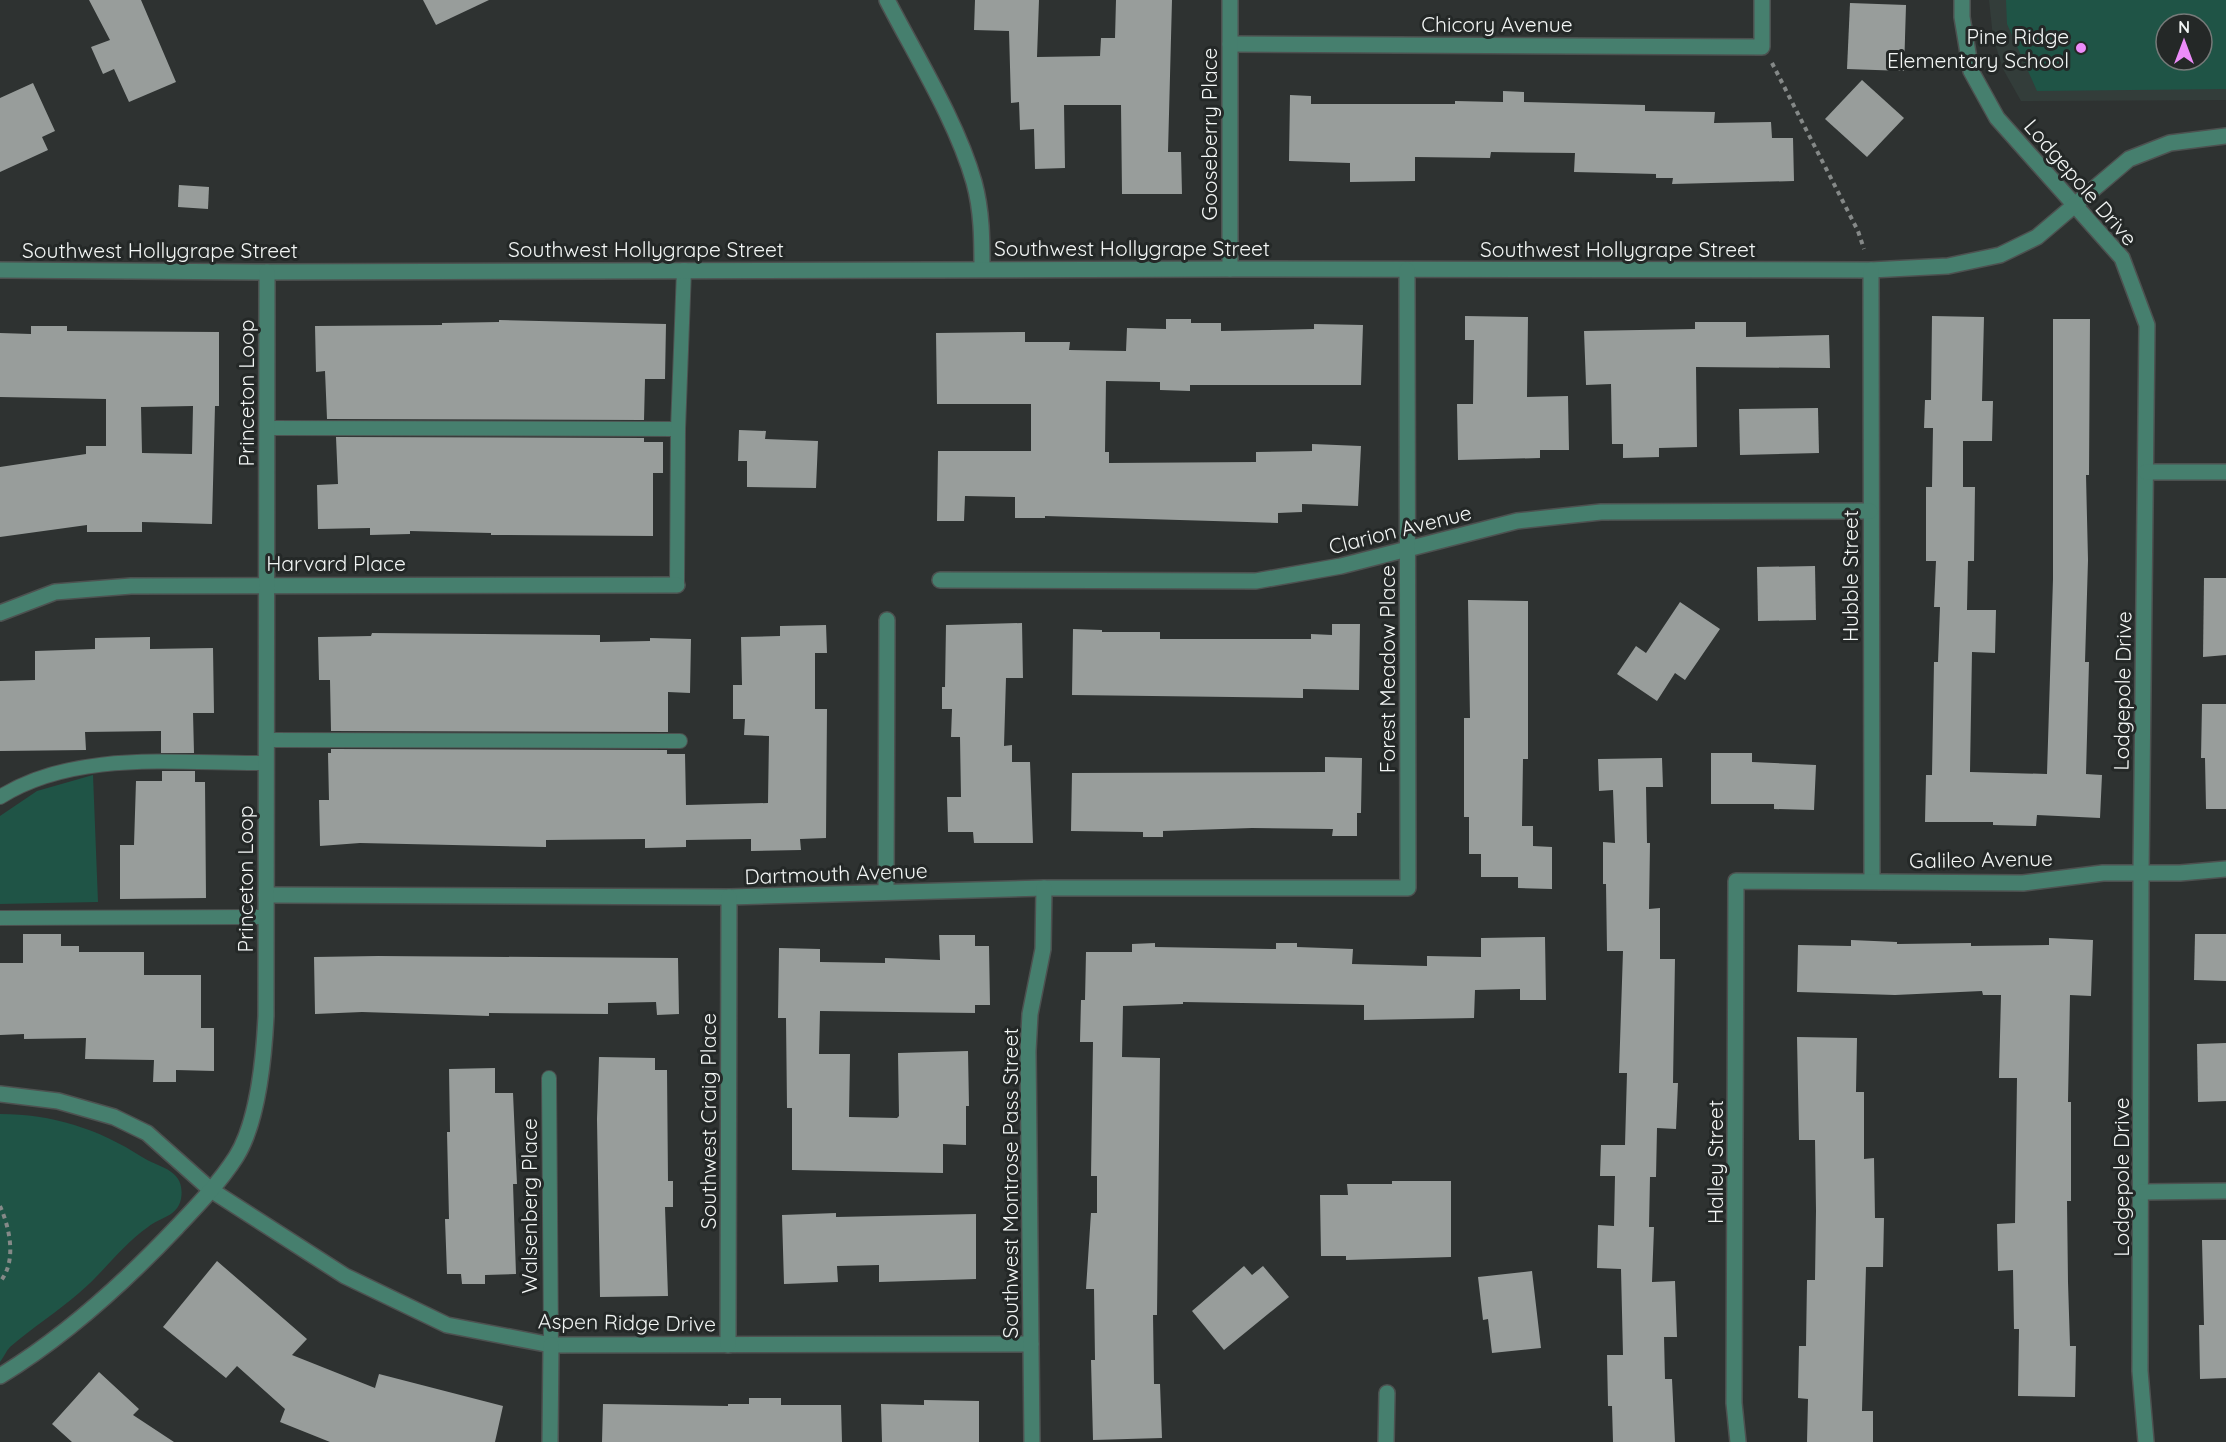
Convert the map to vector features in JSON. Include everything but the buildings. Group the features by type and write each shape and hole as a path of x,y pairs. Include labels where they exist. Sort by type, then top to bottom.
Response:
{"street":[{"path":"887,0 948,119 974,182 982,228 982,269"},
{"name":"Gooseberry Place","path":"1230,0 1230,269"},
{"path":"1762,0 1762,46"},
{"name":"Lodgepole Drive","path":"1962,0 1962,17 1971,71 1997,118 2122,258 2147,324 2141,873 2140,1371 2146,1442"},
{"name":"Chicory Avenue","path":"1230,44 1762,46"},
{"name":"Southwest Hollygrape Street","path":"0,270 267,272 982,269 1871,270 1948,266 2000,255 2037,237 2129,159 2170,143 2226,136"},
{"name":"Forest Meadow Place","path":"1407,270 1408,888"},
{"name":"Hubble Street","path":"1871,270 1872,881"},
{"name":"Princeton Loop","path":"0,1376 41,1351 72,1326 153,1252 211,1190 237,1156 254,1110 262,1071 266,1016 267,272"},
{"path":"2146,472 2226,472"},
{"name":"Clarion Avenue","path":"940,580 1256,581 1341,566 1517,521 1600,512 1870,511"},
{"name":"Harvard Place","path":"0,613 43,595 67,590 131,586 677,585"},
{"path":"886,892 887,620"},
{"name":"Galileo Avenue","path":"1736,881 2022,883 2103,873 2180,873 2226,869"},
{"name":"Halley Street","path":"1736,881 1734,1403 1738,1442"},
{"name":"Dartmouth Avenue","path":"266,895 729,897 1044,888 1408,888"},
{"name":"Southwest Montrose Pass Street","path":"1032,1442 1028,1051 1030,1014 1043,949 1044,888"},
{"name":"Southwest Craig Place","path":"728,1345 729,897"},
{"name":"Aspen Ridge Drive","path":"0,1094 58,1101 114,1117 147,1133 211,1190 345,1276 447,1325 551,1345 1031,1344"},
{"path":"2142,1192 2226,1191"},
{"name":"Walsenberg Place","path":"550,1442 551,1345"},
{"path":"1386,1442 1387,1392"}],"lane":[{"path":"677,585 678,429 684,270"},
{"path":"267,428 678,429"},
{"path":"266,740 680,741"},
{"path":"0,797 43,776 81,766 266,763"},
{"path":"0,918 266,917"},
{"name":"Walsenberg Place","path":"549,1078 551,1345"}],"path":[{"path":"1762,46 1858,231 1871,270"},
{"path":"0,1206 7,1224 10,1250 7,1270 0,1282"}],"shaded area":[{"name":"Pine Ridge Elementary School","path":"1989,0 2226,0 2226,100 2021,101 2003,69 1993,37"}],"green space":[{"name":"Pine Ridge Elementary School","path":"2006,0 2226,0 2226,89 2037,91 2007,24"},
{"path":"93,775 98,902 0,904 0,816 37,791"},
{"path":"0,1114 56,1120 109,1138 175,1175 181,1189 181,1199 176,1210 139,1234 79,1293 10,1347 0,1362"}],"place":[{"name":"Pine Ridge Elementary School","path":"2081,48"}]}
